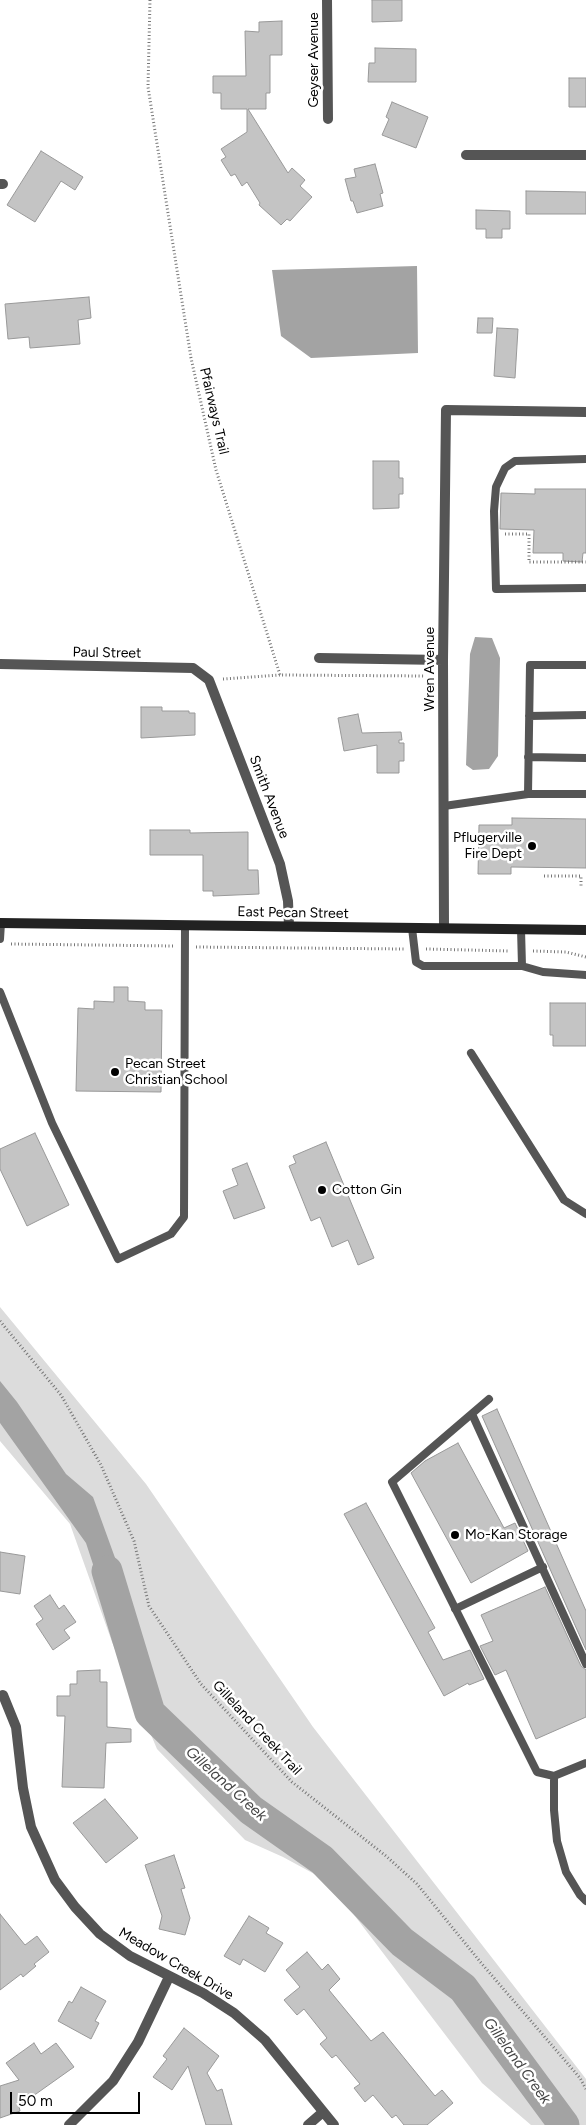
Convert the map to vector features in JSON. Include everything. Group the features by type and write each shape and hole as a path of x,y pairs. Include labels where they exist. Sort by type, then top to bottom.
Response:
{"main road":[{"name":"East Pecan Street","path":"0,923 586,930"}],"street":[{"name":"Geyser Avenue","path":"327,0 328,119"},
{"path":"466,155 586,155"},
{"name":"Wren Avenue","path":"444,928 443,660 446,410 586,412"},
{"path":"319,658 443,660"},
{"name":"Paul Street","path":"0,664 193,668 209,680"},
{"name":"Smith Avenue","path":"209,680 280,864 288,901 289,926"},
{"name":"Meadow Creek Drive","path":"3,1695 16,1727 23,1788 31,1827 56,1880 75,1907 100,1934 130,1956 211,1998 265,2040 334,2125"},
{"path":"69,2125 113,2081 138,2042 169,1977"},
{"path":"308,2125 324,2112"}],"lane":[{"path":"586,459 515,461 505,468 496,486 495,534 496,589 586,588"},
{"path":"528,794 530,665 586,665"},
{"path":"529,716 586,715"},
{"path":"528,757 586,758"},
{"path":"444,806 528,794 586,794"},
{"path":"0,923 0,940"},
{"path":"0,992 52,1123 118,1259 171,1234 184,1217 184,925"},
{"path":"412,928 416,962 423,966 522,966 543,972 586,975"},
{"path":"521,929 522,966"},
{"path":"471,1053 564,1200 586,1214"},
{"path":"489,1399 392,1482 537,1772 554,1776 586,1763"},
{"path":"472,1414 586,1664"},
{"path":"455,1609 543,1567"},
{"path":"554,1776 554,1810 557,1841 566,1872 586,1901"}],"path":[{"name":"Pfairways Trail","path":"150,0 148,87 191,358 216,470 280,675"},
{"path":"495,534 529,534 529,562 586,562"},
{"path":"209,680 280,675 426,676"},
{"path":"544,876 581,876 580,886"},
{"path":"10,944 566,952 586,957"},
{"name":"Gilleland Creek Trail","path":"0,1320 61,1395 101,1465 134,1540 149,1606 202,1684 292,1782 386,1856 417,1884 482,1964 580,2078 586,2089"}],"shaded area":[{"path":"417,266 418,353 311,358 281,336 272,270"},
{"path":"475,637 492,638 500,658 498,756 489,769 473,770 466,765 470,654"},
{"path":"0,1307 146,1484 313,1727 586,2079 586,2125 531,2125 482,2083 329,1882 283,1857 245,1840 157,1749 112,1642 70,1524 0,1441"},
{"path":"0,1381 17,1402 66,1474 93,1497 135,1613 108,1610 86,1543 0,1423"}],"building":[{"path":"372,0 402,0 402,21 372,22"},
{"path":"282,21 282,55 270,55 270,93 266,93 266,109 248,109 288,173 292,168 305,180 300,186 312,197 290,221 287,219 281,225 259,205 260,203 247,182 242,186 235,174 231,176 221,160 226,157 221,149 247,132 247,109 221,109 221,93 213,93 213,76 246,76 245,31 259,32 259,22"},
{"path":"375,48 416,49 416,82 368,82 369,63 375,63"},
{"path":"569,78 586,78 586,107 569,107"},
{"path":"392,102 428,117 416,148 382,135 389,119 386,117"},
{"path":"41,151 83,177 75,190 61,181 35,222 7,205"},
{"path":"375,164 383,193 380,194 383,206 357,213 353,201 351,201 345,179 356,177 354,169"},
{"path":"526,191 586,192 586,214 526,214"},
{"path":"476,210 510,211 510,229 502,229 502,238 486,238 486,229 476,229"},
{"path":"89,297 91,318 78,320 80,344 30,348 29,337 8,339 5,304"},
{"path":"478,318 493,318 492,333 477,333"},
{"path":"497,328 518,329 515,378 494,376"},
{"path":"373,461 399,461 399,478 403,478 403,494 399,494 399,508 373,509"},
{"path":"535,489 586,489 586,553 583,553 582,562 563,561 563,553 533,553 534,530 500,529 501,493 535,494"},
{"path":"141,707 162,707 162,711 189,711 189,713 195,713 195,735 141,738"},
{"path":"358,714 362,733 401,732 402,740 399,740 399,743 404,743 404,761 399,761 399,773 377,773 377,745 344,751 338,718"},
{"name":"Pflugerville Fire Dept","path":"512,818 586,819 586,868 511,867 511,874 478,874 479,825 512,825"},
{"path":"150,830 190,830 190,833 248,832 248,870 258,870 259,894 213,896 213,891 203,891 203,855 150,855"},
{"path":"114,987 128,987 128,1001 145,1002 145,1010 162,1010 161,1092 76,1091 78,1008 94,1009 94,1001 114,1002"},
{"path":"550,1003 586,1003 586,1046 553,1046 553,1035 550,1035"},
{"path":"35,1133 69,1205 27,1226 0,1169 0,1149"},
{"name":"Cotton Gin","path":"326,1142 374,1258 358,1265 348,1240 332,1247 320,1217 311,1221 289,1166 296,1163 293,1156"},
{"path":"247,1163 265,1208 234,1219 223,1191 238,1185 232,1169"},
{"path":"497,1409 586,1611 586,1650 482,1416"},
{"path":"458,1443 504,1528 515,1523 528,1551 471,1583 411,1473 425,1461"},
{"path":"366,1503 435,1628 428,1632 443,1660 470,1650 484,1679 469,1685 468,1683 444,1696 344,1514"},
{"path":"0,1552 25,1556 20,1594 0,1591"},
{"path":"545,1587 581,1666 586,1670 586,1717 536,1739 506,1670 495,1675 480,1646 493,1641 481,1615"},
{"path":"50,1595 59,1609 64,1605 76,1622 64,1630 70,1638 53,1650 36,1624 43,1619 34,1606"},
{"path":"100,1670 100,1682 107,1682 107,1727 131,1729 131,1742 106,1743 104,1788 62,1787 65,1716 57,1716 57,1696 70,1696 70,1684 77,1684 77,1671"},
{"path":"105,1799 138,1838 106,1863 73,1823"},
{"path":"174,1855 185,1888 181,1889 190,1918 185,1935 159,1929 162,1916 145,1865"},
{"path":"0,1914 25,1945 37,1936 49,1952 34,1964 36,1966 23,1977 21,1974 0,1990"},
{"path":"249,1916 269,1928 266,1933 283,1943 265,1972 243,1959 240,1965 224,1956"},
{"path":"307,1952 322,1970 328,1964 340,1979 329,1990 371,2041 383,2032 435,2096 442,2090 453,2103 427,2125 404,2125 396,2115 392,2118 373,2095 365,2102 354,2088 360,2084 336,2055 332,2058 320,2044 327,2038 304,2009 297,2015 284,2000 300,1987 286,1970"},
{"path":"81,1987 106,2001 95,2021 99,2023 91,2039 58,2021 69,2001 72,2003"},
{"path":"184,2028 219,2056 207,2073 217,2091 222,2089 232,2125 206,2125 188,2066 172,2090 153,2077 167,2059 163,2056"},
{"path":"34,2043 41,2054 56,2043 74,2067 19,2106 20,2111 0,2118 0,2086 19,2080 6,2063"}],"waterway":[{"name":"Gilleland Creek","path":"107,1571 150,1713 251,1810 322,1860 402,1942 463,1988 564,2125"}],"place":[{"name":"Pflugerville Fire Dept","path":"532,846"},
{"name":"Pecan Street Christian School","path":"115,1072"},
{"name":"Cotton Gin","path":"322,1190"},
{"name":"Mo-Kan Storage","path":"455,1535"}]}
